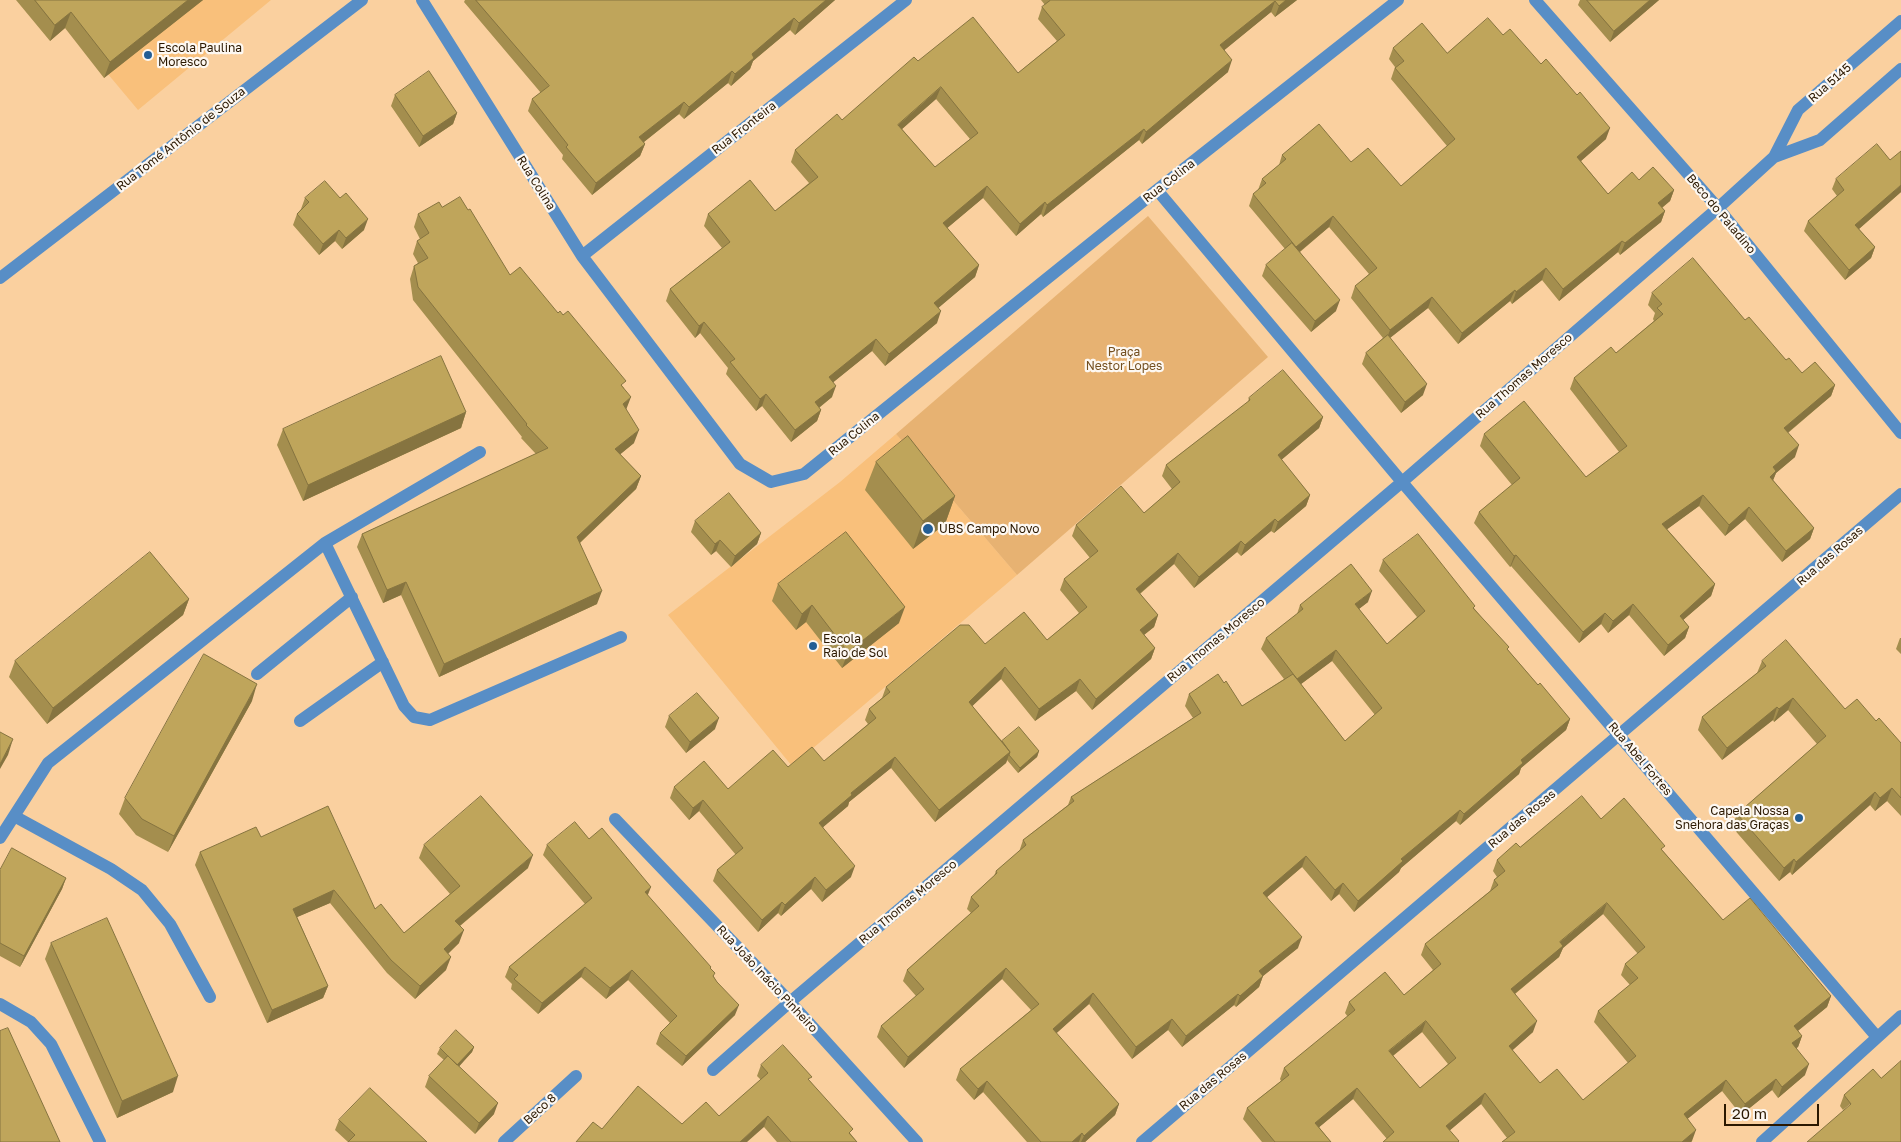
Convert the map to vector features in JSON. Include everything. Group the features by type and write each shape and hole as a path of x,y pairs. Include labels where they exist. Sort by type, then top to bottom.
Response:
{"street":[{"name":"Rua Tomé Antônio de Souza","path":"0,278 362,0"},
{"name":"Rua Colina","path":"422,0 582,256 740,464 771,482 804,474 1157,190 1398,0"},
{"name":"Rua Fronteira","path":"582,256 906,0"},
{"name":"Beco do Paladino","path":"1535,0 1718,208 1901,433"},
{"name":"Rua 5145","path":"1774,158 1798,110 1901,21"},
{"name":"Rua 5145","path":"1718,208 1774,158 1820,140 1901,69"},
{"name":"Rua Abel Fortes","path":"1157,190 1402,482 1877,1037"},
{"name":"Rua Thomas Moresco","path":"713,1070 790,1002 1402,482 1718,208"},
{"path":"0,838 48,763 325,542 480,452"},
{"name":"Rua das Rosas","path":"1142,1142 1901,494"},
{"path":"325,542 404,706 414,717 430,720 622,637"},
{"path":"257,674 352,597"},
{"path":"300,721 383,662"},
{"path":"14,816 111,869 142,890 170,924 210,997"},
{"name":"Rua João Inácio Pinheiro","path":"615,819 790,1002 917,1142"},
{"path":"0,1004 31,1022 51,1044 100,1142"},
{"path":"1762,1142 1901,1016"},
{"name":"Beco 8","path":"504,1142 576,1076"}],"shaded area":[{"name":"Escola Paulina Moresco","path":"46,0 271,0 138,110"},
{"name":"Escola Raio de Sol","path":"896,434 1017,575 792,766 668,615 840,482"}],"green space":[{"name":"Praça Nestor Lopes","path":"1148,216 1268,357 1017,575 896,434"}],"building":[{"path":"35,0 188,0 110,62 71,12 55,25"},
{"path":"476,0 826,0 799,23 794,18 752,54 754,58 735,74 732,71 689,107 684,102 639,137 645,144 596,183 566,147 568,145 532,99 549,86"},
{"path":"1051,0 1286,0 1279,6 1275,1 1220,45 1232,60 1146,132 1144,129 1047,205 1045,202 1020,224 987,186 943,223 979,265 934,303 941,311 889,354 876,339 829,377 836,386 815,402 821,410 795,430 766,394 760,399 730,362 735,359 704,322 699,326 670,289 730,242 708,214 750,180 775,211 818,177 795,150 837,114 842,120 914,57 918,61 973,17 1018,73 1065,35 1042,7","holes":["941,87 978,133 935,167 898,125"]},
{"path":"1587,0 1650,0 1614,31"},
{"path":"1488,18 1503,35 1510,29 1541,64 1546,59 1577,95 1580,92 1610,128 1577,157 1608,194 1632,172 1639,180 1653,167 1674,190 1658,203 1665,211 1625,243 1622,241 1563,289 1546,268 1516,292 1515,290 1462,333 1432,297 1390,330 1355,286 1377,268 1333,216 1296,247 1253,194 1266,183 1262,179 1286,159 1282,155 1319,124 1351,162 1368,148 1401,186 1455,139 1395,68 1404,61 1393,48 1422,23 1447,53"},
{"path":"429,71 457,113 423,136 395,95"},
{"path":"1877,144 1890,160 1901,151 1901,185 1855,225 1875,247 1849,270 1808,221 1844,190 1836,179"},
{"path":"325,181 340,198 346,193 368,219 346,238 339,230 323,244 297,214 309,202 305,198"},
{"path":"460,197 468,210 470,209 510,275 520,267 558,313 560,311 563,315 568,311 626,381 621,385 631,397 623,404 639,430 615,449 641,476 577,537 602,591 444,664 406,582 387,590 362,534 548,448 526,425 418,287 414,266 428,258 417,241 429,233 418,214 439,202 442,207"},
{"path":"1292,243 1340,300 1315,321 1266,265"},
{"path":"1693,258 1745,320 1749,317 1786,360 1789,358 1802,373 1815,362 1835,385 1784,428 1799,445 1773,467 1776,471 1770,477 1814,528 1786,551 1749,507 1729,525 1703,495 1662,524 1715,584 1680,616 1689,627 1668,645 1633,604 1613,621 1605,613 1583,632 1516,555 1514,556 1479,512 1520,478 1484,434 1524,401 1586,477 1627,446 1574,378 1611,347 1616,353 1663,314 1657,308 1662,304 1652,293"},
{"path":"1388,335 1427,384 1405,402 1366,353"},
{"path":"441,356 466,412 308,485 283,429"},
{"path":"1283,370 1323,417 1278,455 1310,495 1278,522 1275,519 1245,545 1241,541 1199,577 1178,553 1136,589 1158,615 1140,630 1155,648 1096,699 1080,679 1039,709 1005,667 969,702 1010,752 939,810 895,757 851,793 852,795 819,823 855,866 826,890 815,877 785,905 782,902 762,920 717,870 743,848 703,800 693,808 674,787 704,761 728,789 773,750 788,767 812,747 824,761 876,718 869,709 890,692 886,687 960,625 969,625 985,644 1024,612 1047,640 1087,607 1064,579 1098,551 1076,525 1121,486 1144,513 1180,482 1166,465 1250,400 1249,398"},
{"path":"908,436 955,496 923,521 876,462"},
{"path":"729,493 761,533 735,556 720,540 715,544 695,521"},
{"path":"846,532 905,607 848,652 812,605 802,614 778,584"},
{"path":"1418,534 1475,606 1473,608 1509,647 1507,649 1538,685 1540,683 1570,719 1521,760 1523,763 1464,814 1460,810 1401,859 1403,861 1358,901 1343,883 1335,890 1306,856 1263,893 1302,937 1259,971 1263,976 1240,996 1238,994 1186,1036 1172,1019 1136,1047 1093,993 1053,1029 1119,1104 1084,1136 1082,1133 1072,1142 1041,1142 987,1081 978,1089 960,1069 1039,1004 1006,968 908,1057 881,1026 924,989 907,970 979,906 971,897 997,873 996,871 1026,845 1023,840 1074,801 1071,797 1201,713 1189,694 1218,674 1224,683 1226,681 1242,706 1293,674 1345,741 1382,708 1336,650 1297,679 1266,638 1303,609 1300,605 1351,564 1372,591 1355,604 1387,644 1425,611 1383,560"},
{"path":"150,552 189,599 53,708 15,661"},
{"path":"1786,640 1845,709 1857,699 1876,721 1879,718 1901,743 1901,798 1892,788 1880,798 1875,792 1796,862 1794,859 1784,868 1737,814 1826,736 1793,698 1779,709 1777,707 1727,748 1702,717 1766,666 1762,661"},
{"path":"204,654 257,684 174,836 142,819 125,798"},
{"path":"697,693 719,718 690,742 669,716"},
{"path":"1019,727 1039,751 1020,768 1009,755 1010,752 1002,741"},
{"path":"0,732 13,739 0,764"},
{"path":"481,796 533,855 455,921 464,930 444,949 451,957 420,986 391,960 334,890 293,909 328,986 272,1010 200,852 256,827 261,837 328,806 375,909 381,904 404,933 460,886 424,845"},
{"path":"1582,796 1601,819 1624,798 1665,846 1661,849 1723,920 1750,898 1831,996 1794,1026 1802,1036 1792,1043 1809,1064 1782,1087 1776,1079 1745,1104 1726,1080 1684,1114 1696,1130 1682,1142 1502,1142 1515,1132 1485,1093 1446,1126 1458,1142 1383,1142 1394,1132 1357,1088 1315,1123 1331,1142 1275,1142 1247,1108 1289,1075 1284,1068 1355,1010 1349,1002 1385,972 1404,995 1441,964 1425,944 1498,885 1494,880 1505,871 1497,860 1516,843 1520,847","holes":["1607,903 1645,947 1625,964 1638,978 1598,1011 1636,1056 1583,1100 1557,1069 1540,1083 1509,1046 1537,1021 1511,989 1563,946 1560,942","1426,1021 1456,1058 1420,1088 1389,1051"]},
{"path":"575,822 589,839 602,828 651,887 645,892 711,967 717,982 739,1005 686,1056 660,1033 677,1016 632,970 610,988 585,967 542,1003 514,979 518,975 509,967 592,898 547,845"},
{"path":"12,848 66,878 24,956 0,943 0,870"},
{"path":"107,918 178,1076 122,1101 51,943"},
{"path":"8,1028 60,1142 0,1142 0,1031"},
{"path":"456,1030 474,1047 457,1065 440,1048"},
{"path":"783,1045 812,1077 808,1079 853,1129 849,1133 857,1142 791,1142 768,1116 740,1142 576,1142 593,1122 602,1129 638,1086 682,1124 706,1102 719,1116 768,1073 761,1065"},
{"path":"448,1056 498,1103 479,1123 429,1076"},
{"path":"1901,1061 1901,1142 1807,1142 1851,1104 1844,1095 1873,1069 1881,1078"},
{"path":"370,1088 427,1142 348,1142 355,1135 339,1120"}],"place":[{"name":"Escola Paulina Moresco","path":"148,55"},
{"name":"UBS Campo Novo","path":"928,529"},
{"name":"Escola Raio de Sol","path":"813,646"},
{"name":"Capela Nossa Snehora das Graças","path":"1799,818"}]}
